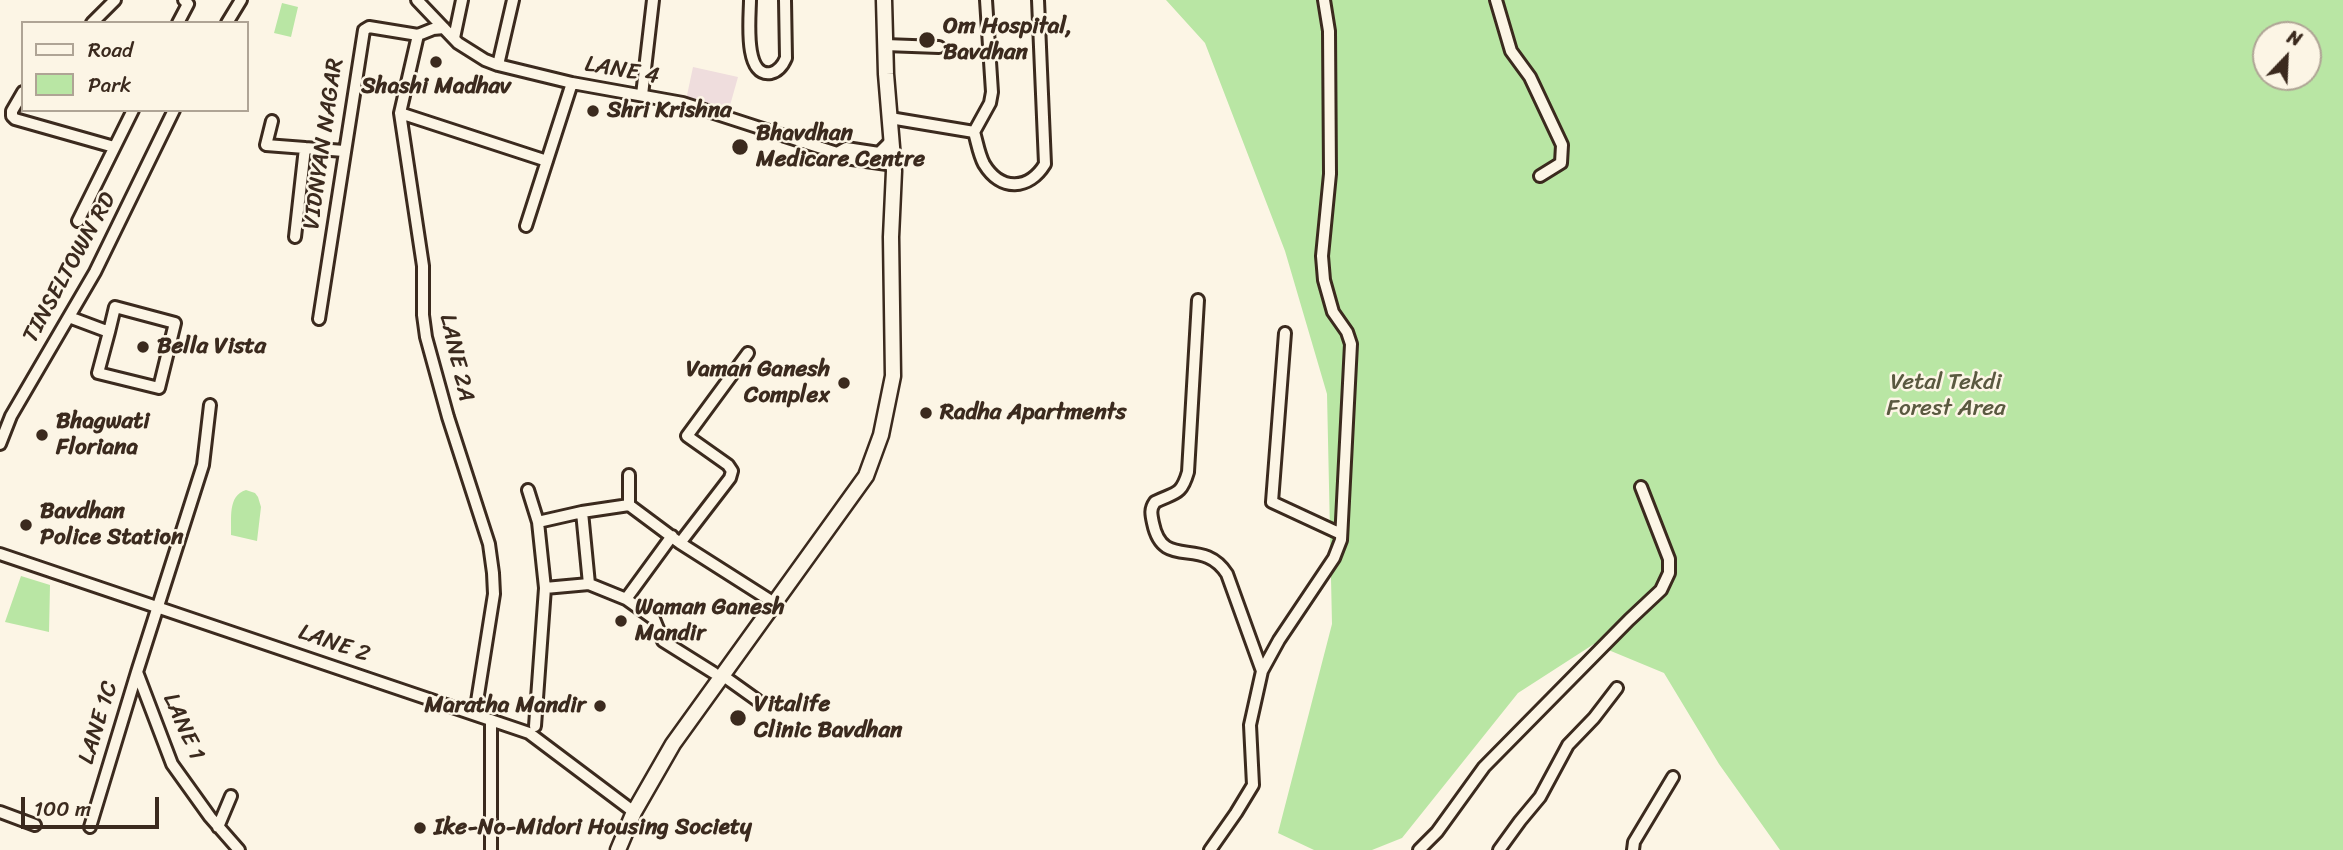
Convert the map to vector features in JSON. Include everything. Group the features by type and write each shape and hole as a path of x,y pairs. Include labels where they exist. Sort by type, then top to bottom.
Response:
{"main road":[{"path":"609,850 667,739 784,592 866,476 881,435 893,376 891,237 894,165 884,0"},
{"path":"718,674 768,599 782,583 792,578"},
{"path":"618,850 631,809"}],"street":[{"path":"94,21 115,0"},
{"path":"179,21 188,4 184,0"},
{"path":"228,21 241,0"},
{"name":"LANE 4","path":"417,0 454,38 485,60 498,65 572,83 683,103 837,153 845,158 894,165"},
{"path":"454,38 462,0"},
{"path":"498,65 513,0"},
{"path":"642,95 653,0"},
{"path":"750,0 750,52 757,69 766,73 774,72 786,58 785,0"},
{"path":"986,0 992,92 990,103 974,132 983,162 993,175 1006,183 1018,185 1032,180 1045,164 1038,0"},
{"path":"1210,850 1253,785 1250,725 1262,671 1279,640 1334,558 1341,534 1351,344 1347,332 1333,312 1324,280 1322,256 1331,174 1329,31 1324,0"},
{"path":"1496,0 1511,51 1530,77 1562,145 1561,163 1540,176"},
{"name":"VIDNYAN NAGAR","path":"319,319 364,30 369,27 418,34"},
{"path":"418,34 444,28"},
{"name":"LANE 2A","path":"418,34 400,113 423,265 426,337 448,417 489,544 493,573 494,594 475,714"},
{"path":"885,46 939,47"},
{"path":"526,226 572,83"},
{"path":"21,95 12,111 15,119 114,146"},
{"path":"78,221 132,112"},
{"name":"TINSELTOWN RD","path":"0,444 11,416 95,272 173,112"},
{"path":"400,113 547,162"},
{"path":"890,118 974,132"},
{"path":"272,121 266,145 344,152"},
{"name":"LANE 4","path":"837,153 846,148 879,153 892,140"},
{"path":"296,237 305,148"},
{"path":"1198,300 1188,472 1182,489 1155,502 1151,512 1161,543 1170,549 1202,554 1221,564 1262,671"},
{"path":"115,307 175,323 159,388 98,373 108,332 115,307"},
{"path":"69,317 108,332"},
{"path":"1285,333 1272,502 1341,534"},
{"path":"626,599 730,478 732,471 728,465 687,436 748,353"},
{"name":"LANE 1","path":"210,405 204,465 156,606 137,672 172,764 218,827 239,850"},
{"path":"0,407 11,416"},
{"path":"629,475 629,505"},
{"path":"1419,850 1437,832 1484,767 1661,590 1669,573 1669,559 1641,487"},
{"path":"528,490 538,522 545,588 535,726"},
{"path":"538,522 629,505 676,540 768,599"},
{"path":"582,513 589,584"},
{"name":"LANE 2","path":"0,554 529,733 631,809"},
{"path":"545,588 589,584 626,599 654,619 663,641 757,700"},
{"name":"LANE 1C","path":"90,827 137,672"},
{"path":"1499,850 1540,797 1568,746 1617,688"},
{"path":"491,720 491,850"},
{"path":"1633,850 1634,842 1673,777"},
{"path":"218,827 231,796"},
{"path":"0,812 35,825"}],"shaded area":[{"path":"693,67 738,77 729,109 686,100"}],"green space":[{"name":"Vetal Tekdi Forest Area","path":"1166,0 2343,0 2343,850 1780,850 1719,764 1664,673 1594,644 1518,693 1402,838 1372,850 1314,850 1278,833 1332,624 1327,394 1285,251 1205,43"},
{"path":"282,3 298,7 291,37 274,33"},
{"path":"246,490 255,493 261,507 257,541 231,535 233,503 240,493"},
{"path":"21,576 50,585 49,632 5,622"}],"place":[{"name":"Om Hospital, Bavdhan","path":"927,40"},
{"name":"Shashi Madhav","path":"436,62"},
{"name":"Shri Krishna","path":"593,111"},
{"name":"Bhavdhan Medicare Centre","path":"740,147"},
{"name":"Bella Vista","path":"143,347"},
{"name":"Vaman Ganesh Complex","path":"844,383"},
{"name":"Radha Apartments","path":"926,413"},
{"name":"Bhagwati Floriana","path":"42,435"},
{"name":"Bavdhan Police Station","path":"26,525"},
{"name":"Waman Ganesh Mandir","path":"621,621"},
{"name":"Maratha Mandir","path":"600,706"},
{"name":"Vitalife Clinic Bavdhan","path":"738,718"},
{"name":"Ike-No-Midori Housing Society","path":"420,828"}]}
